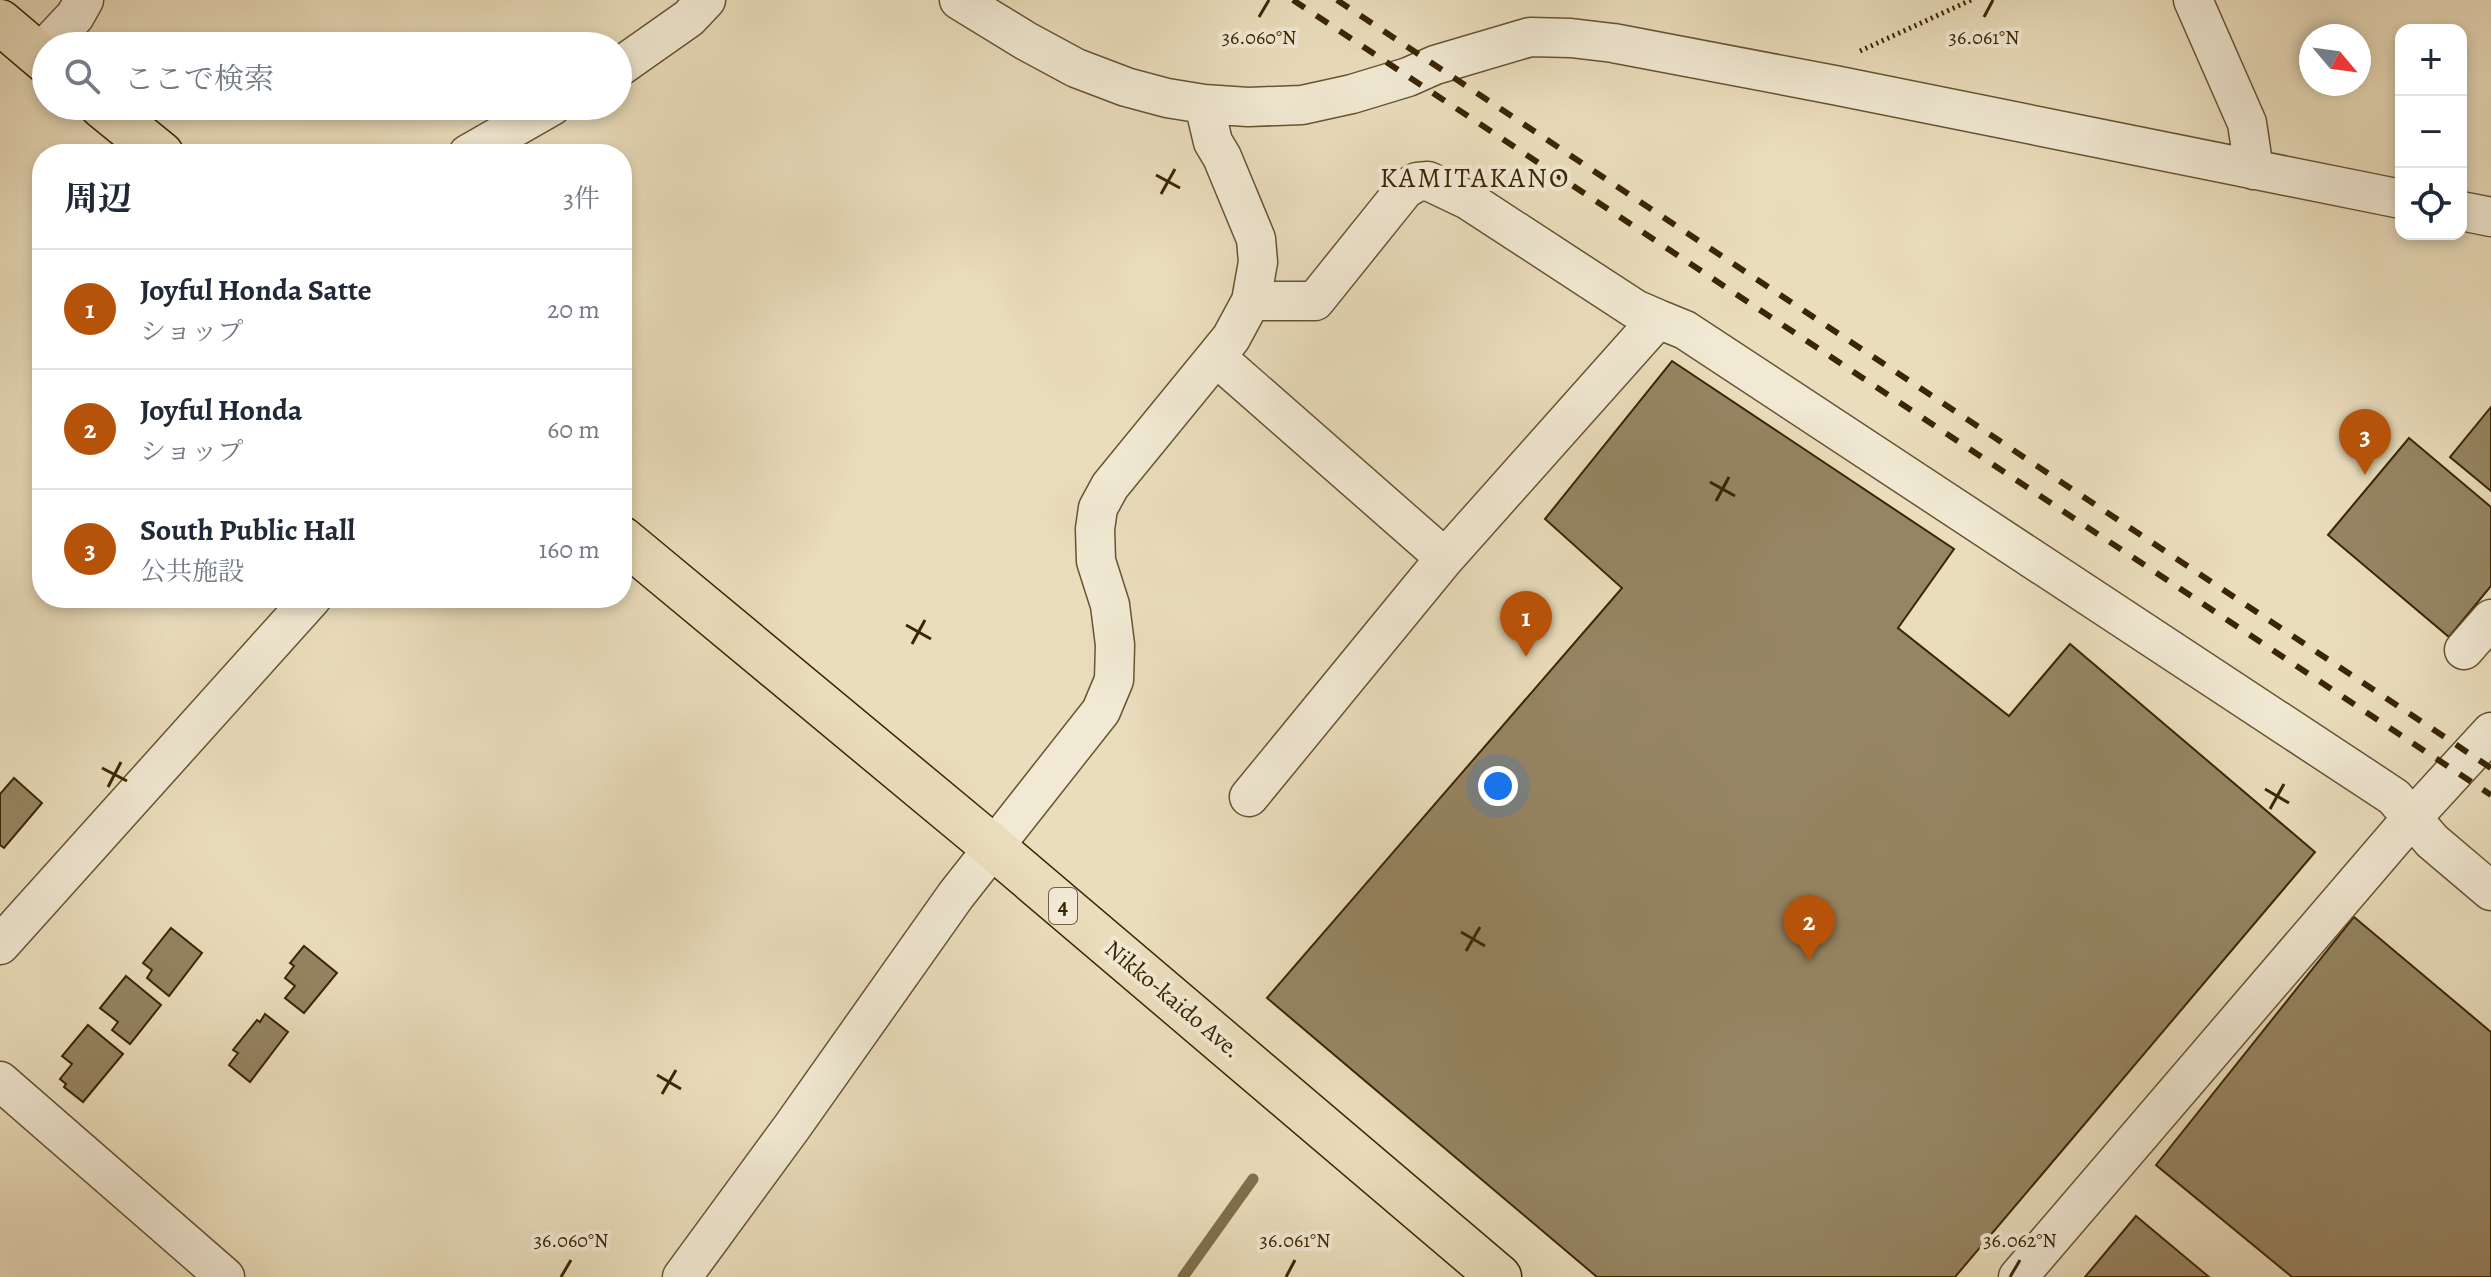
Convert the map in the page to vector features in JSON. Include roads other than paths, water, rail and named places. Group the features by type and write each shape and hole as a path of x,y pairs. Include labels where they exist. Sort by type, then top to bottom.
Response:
{"highway":[{"path":"0,22 32,44"},
{"path":"119,120 149,144"},
{"name":"Nikko-kaido Ave.","path":"632,547 993,847 1499,1277"}],"street":[{"path":"61,32 84,0"},
{"path":"632,58 689,18 706,0"},
{"path":"959,0 1076,68 1126,87 1204,104 1248,107 1302,105 1352,94 1530,37 1571,38 1613,43 1834,85 2395,198"},
{"path":"2193,0 2247,123 2254,170"},
{"path":"682,1277 993,847 1101,711 1114,680 1115,645 1110,605 1096,561 1098,508 1110,486 1231,338 1251,301 1258,262 1256,239 1213,142 1204,104"},
{"path":"486,144 528,120"},
{"path":"1251,301 1315,301 1405,189 1417,182 1428,181 1468,200 1635,309 1685,330 2394,797 2432,841 2491,891"},
{"path":"2467,212 2491,217"},
{"path":"1249,797 1445,558 1658,319"},
{"path":"1216,357 1445,558"},
{"path":"0,945 303,608"},
{"path":"2464,650 2491,619"},
{"path":"2018,1277 2412,818 2491,732"},
{"path":"0,1081 225,1277"}],"waterway":[{"path":"1183,1277 1253,1179"}],"railway":[{"path":"1293,0 2491,795"},
{"path":"1337,0 2491,768"}],"place":[{"name":"South Public Hall","path":"2365,475"},
{"name":"Joyful Honda Satte","path":"1526,657"},
{"name":"Joyful Honda","path":"1809,961"}],"district":[{"name":"KAMITAKANO","path":"1475,177"}]}
